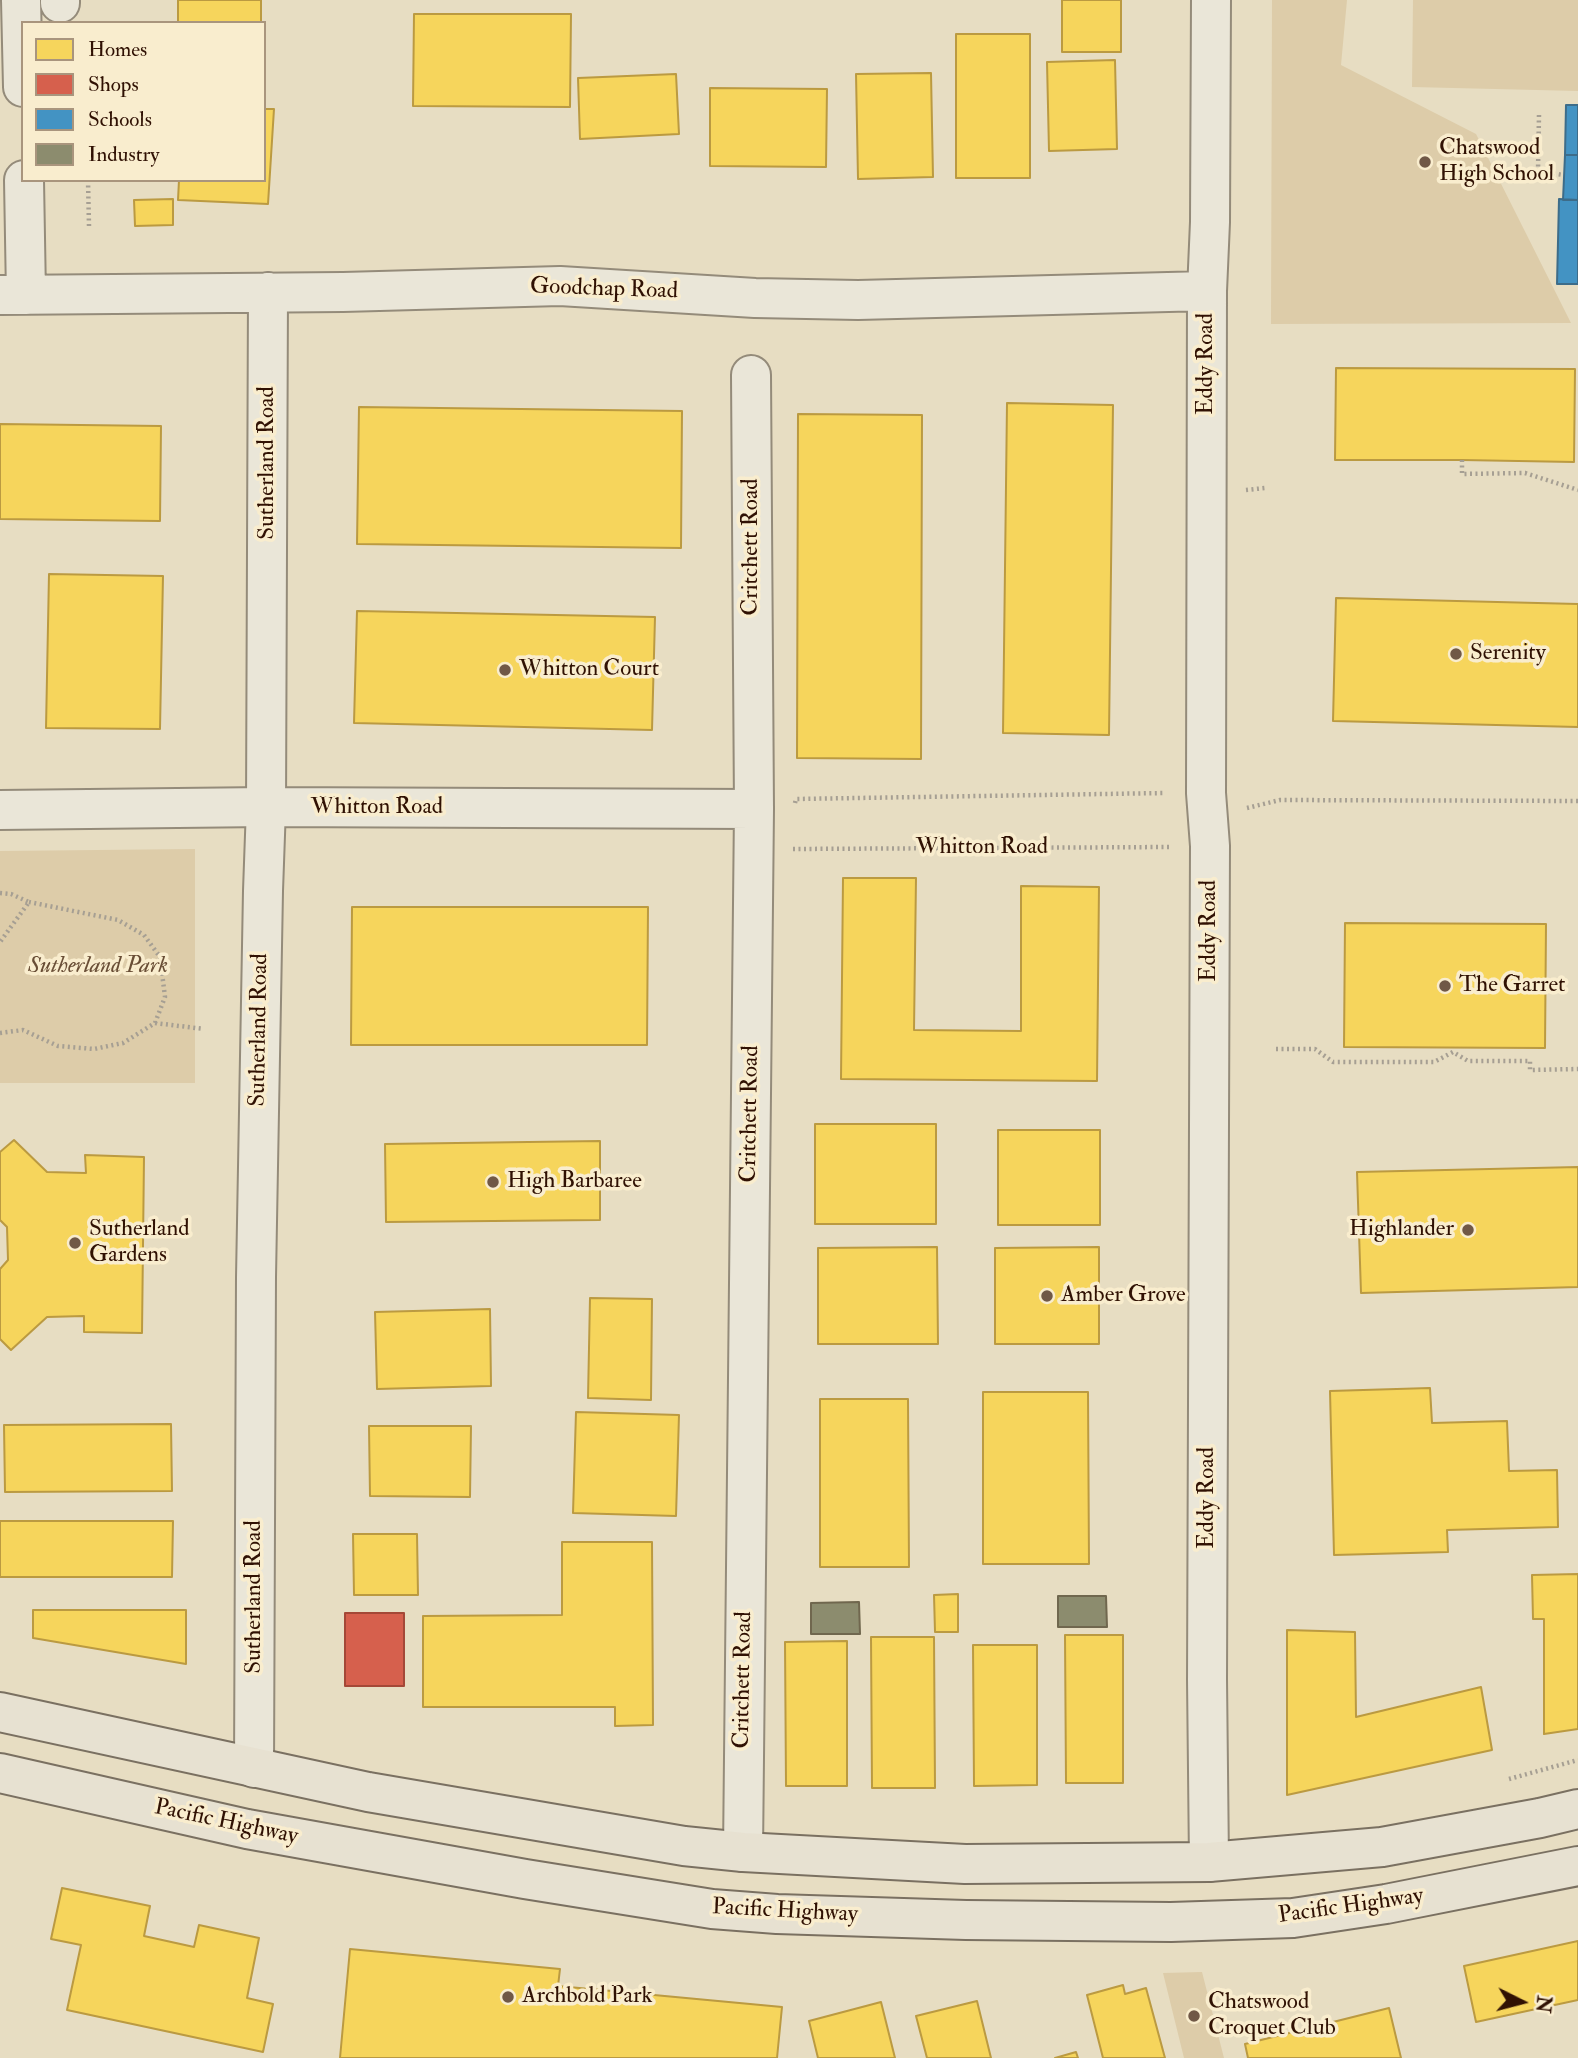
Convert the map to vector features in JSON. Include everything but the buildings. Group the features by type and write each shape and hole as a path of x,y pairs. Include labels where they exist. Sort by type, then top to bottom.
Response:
{"highway":[{"path":"0,1712 368,1792 684,1846 743,1852 965,1864 1209,1862 1382,1847 1578,1809"},
{"name":"Pacific Highway","path":"0,1773 247,1829 525,1879 712,1909 777,1914 1171,1923 1293,1917 1386,1904 1578,1866"}],"street":[{"path":"22,0 22,21"},
{"name":"Eddy Road","path":"1209,1862 1207,291 1211,0"},
{"path":"13,295 24,182"},
{"name":"Goodchap Road","path":"13,295 560,286 755,298 858,300 1207,291"},
{"name":"Sutherland Road","path":"254,1768 257,1249 262,891 267,807 268,292"},
{"name":"Critchett Road","path":"743,1852 754,848 751,375"},
{"name":"Whitton Road","path":"0,810 267,807 754,809"}],"path":[{"path":"1539,115 1538,171 1563,175"},
{"path":"88,182 89,226"},
{"path":"1462,460 1462,474 1525,473 1578,490"},
{"path":"794,812 796,799 1208,818"},
{"name":"Whitton Road","path":"754,848 1208,818 1280,800 1578,801"},
{"path":"0,893 11,894 29,902 118,920 144,935 160,957 164,998 155,1023"},
{"path":"0,942 29,902"},
{"path":"0,1033 23,1030 58,1046 94,1049 123,1043 155,1023 204,1028"},
{"path":"1276,1049 1315,1049 1333,1062 1434,1062 1453,1050 1468,1061 1530,1060 1530,1070 1578,1069"}],"green space":[{"name":"Chatswood High School","path":"1272,0 1347,0 1341,65 1476,134 1571,323 1271,324"},
{"path":"1413,0 1578,0 1578,91 1412,87"},
{"name":"Sutherland Park","path":"195,849 195,1083 0,1083 0,851"},
{"name":"Chatswood Croquet Club","path":"1202,1972 1224,2058 1184,2058 1163,1973"}],"place":[{"name":"Chatswood High School","path":"1425,162"},
{"name":"Serenity","path":"1456,654"},
{"name":"Whitton Court","path":"505,670"},
{"name":"The Garret","path":"1445,986"},
{"name":"High Barbaree","path":"493,1182"},
{"name":"Highlander","path":"1468,1230"},
{"name":"Sutherland Gardens","path":"75,1243"},
{"name":"Amber Grove","path":"1047,1296"},
{"name":"Archbold Park","path":"508,1997"},
{"name":"Chatswood Croquet Club","path":"1194,2016"}]}
